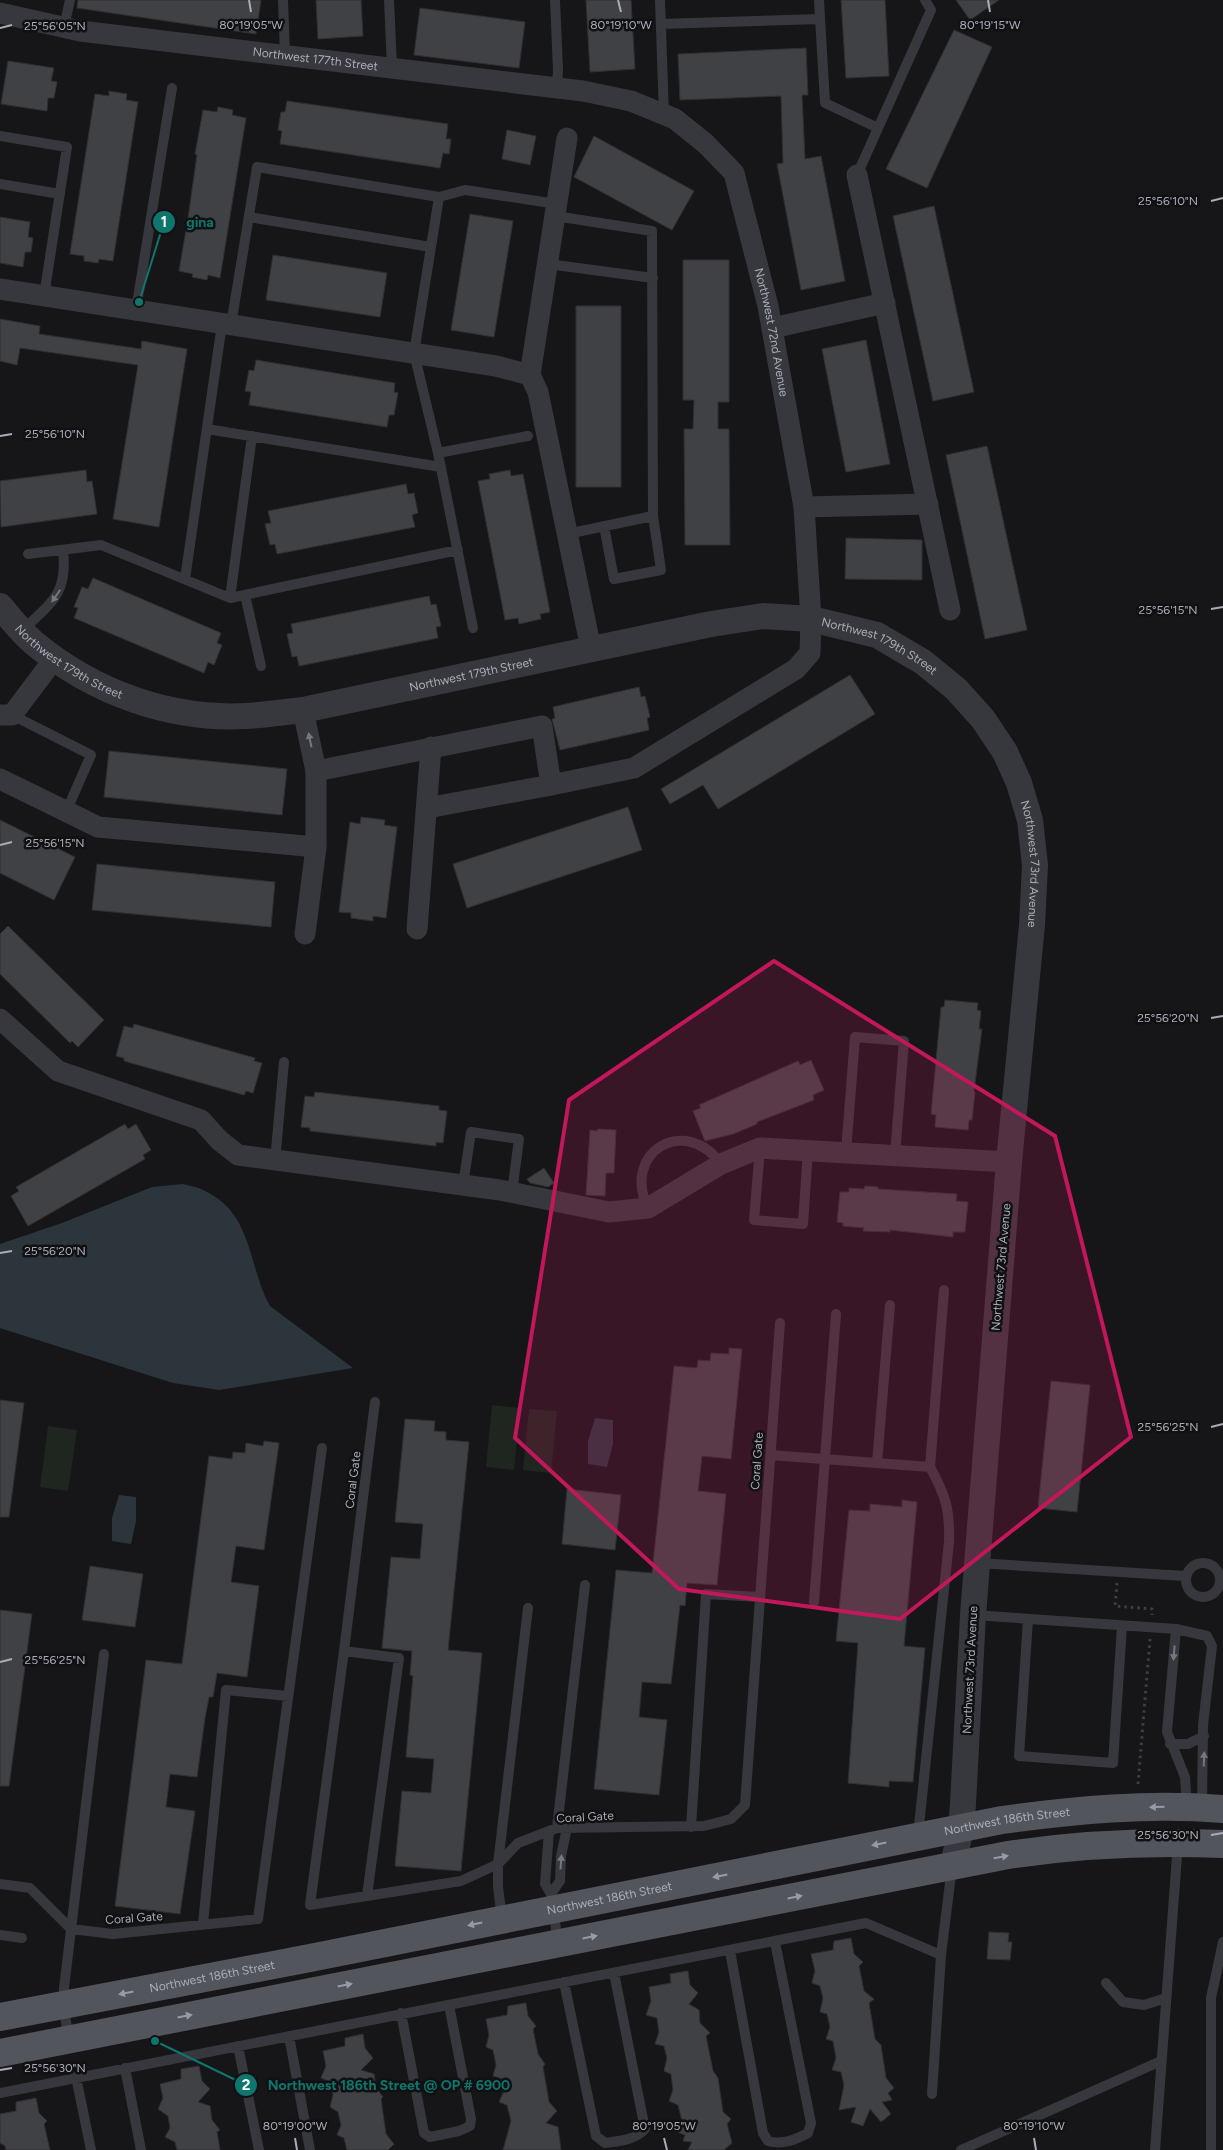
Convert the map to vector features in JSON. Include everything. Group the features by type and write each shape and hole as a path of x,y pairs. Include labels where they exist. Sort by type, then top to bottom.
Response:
{"main road":[{"name":"Northwest 186th Street","path":"0,2017 310,1958 502,1918 552,1902 961,1827 1054,1813 1112,1808 1204,1808"},
{"path":"0,2053 953,1866 1076,1846 1178,1842 1223,1844"}],"street":[{"name":"Northwest 177th Street","path":"0,13 80,31 583,91 631,101"},
{"name":"Northwest 72nd Avenue","path":"427,808 634,768 796,669 810,653 811,619 804,507 772,328 734,174 706,144 675,119 631,101"},
{"path":"567,138 530,375 538,392 591,649"},
{"path":"857,175 950,610"},
{"path":"0,289 496,366 530,375"},
{"path":"772,328 885,303"},
{"path":"804,507 928,504"},
{"name":"Northwest 179th Street","path":"0,606 21,631 54,659 95,685 131,699 189,714 245,716 303,710 711,624 763,616 811,619 877,635 923,662 956,689"},
{"path":"6,715 54,659"},
{"name":"Northwest 73rd Avenue","path":"953,1866 961,1827 977,1563 1009,1162 1032,925 1035,865 1030,820 1019,783 1004,752 983,719 956,689"},
{"path":"303,710 316,771 316,847 305,934"},
{"path":"316,771 542,726 552,785"},
{"path":"417,929 431,748"},
{"path":"0,779 98,827 316,847"},
{"path":"0,1019 58,1071 201,1120 219,1140 238,1155 463,1185 609,1212 648,1208 721,1164 760,1148 1009,1162"},
{"path":"310,1958 315,1991"}],"lane":[{"path":"64,27 70,0"},
{"path":"283,0 285,55"},
{"path":"389,0 392,68"},
{"path":"555,0 557,88"},
{"path":"660,0 664,115"},
{"path":"818,0 825,103 878,128"},
{"path":"857,175 931,10 925,0"},
{"path":"661,24 820,18"},
{"path":"136,310 172,88"},
{"path":"0,136 68,147 44,296"},
{"path":"186,579 207,429 249,217 257,167 440,198 465,190 652,231 653,516 661,570 614,579 604,526"},
{"path":"0,184 60,194"},
{"path":"440,198 414,353 438,453 473,628"},
{"path":"249,217 432,247"},
{"path":"548,264 653,278"},
{"path":"207,429 441,467"},
{"path":"230,598 252,436"},
{"path":"438,453 528,436"},
{"path":"567,534 653,516"},
{"path":"28,554 101,545 230,598 458,550"},
{"path":"21,631 60,592 65,568 63,550"},
{"path":"245,595 261,666"},
{"path":"6,715 91,755 66,812"},
{"path":"846,1152 855,1037 904,1041 895,1155"},
{"path":"275,1161 284,1062"},
{"path":"463,1185 471,1132 519,1139 512,1193"},
{"path":"648,1208 641,1195 640,1181 643,1168 650,1156 661,1146 674,1141 688,1140 702,1145 713,1153 721,1164"},
{"path":"760,1148 754,1220 803,1224 808,1150"},
{"path":"918,1836 949,1542 950,1516 948,1507 943,1490 930,1467 944,1290"},
{"path":"877,1463 890,1305"},
{"path":"814,1602 836,1314"},
{"name":"Coral Gate","path":"375,1402 310,1905 461,1881 498,1864 518,1843 558,1829 704,1826 731,1819 744,1805 780,1323"},
{"path":"203,1924 226,1690 288,1696 322,1448"},
{"path":"770,1455 930,1467"},
{"path":"977,1563 1186,1576"},
{"path":"558,1944 552,1902 546,1884 558,1829 585,1586"},
{"path":"691,1826 706,1594 760,1597"},
{"path":"502,1918 498,1887 498,1864 528,1608"},
{"path":"973,1616 1176,1629 1207,1636 1212,1646 1203,1724 1204,1808"},
{"path":"1028,1620 1019,1756 1113,1763 1122,1626"},
{"path":"1176,1629 1167,1732 1170,1744 1185,1777 1204,1808"},
{"path":"344,1651 399,1658 367,1896"},
{"path":"68,2039 64,2006 71,1929 104,1654"},
{"name":"Coral Gate","path":"71,1929 113,1934 258,1919 288,1696"},
{"path":"1170,1744 1188,1744 1204,1736"},
{"path":"552,1902 560,1881 561,1856 558,1829"},
{"path":"1155,2150 1178,1842"},
{"path":"932,2094 941,1956 953,1866"},
{"path":"0,1884 30,1888 71,1929"},
{"path":"0,2093 866,1923 941,1956"},
{"path":"0,1935 22,1938"},
{"path":"730,1951 763,2133 768,2141 778,2144 797,2139 808,2133 811,2123 775,1942"},
{"path":"1211,2150 1211,1998 1223,1942"},
{"path":"564,1982 596,2136 605,2143 625,2140 640,2134 645,2129 614,1973"},
{"path":"1106,1983 1123,2002 1144,2005 1166,1998"},
{"path":"401,2014 424,2133 430,2137 459,2131 470,2126 472,2119 449,2005"},
{"path":"289,2036 310,2150"},
{"path":"238,2046 259,2150"},
{"path":"961,2150 1161,2061"},
{"path":"125,2068 141,2150"},
{"path":"76,2077 91,2150"}],"path":[{"path":"1117,1572 1116,1606 1152,1609 1138,1784"}],"highlighted area":[{"path":"774,961 1055,1136 1131,1437 900,1619 679,1589 515,1438 569,1100"}],"shaded area":[{"path":"183,1184 205,1191 221,1201 232,1213 241,1227 270,1306 353,1368 219,1390 173,1383 0,1328 0,1244 62,1223 152,1187"},
{"path":"492,1405 520,1408 514,1470 486,1467"},
{"path":"529,1409 557,1411 551,1473 523,1470"},
{"path":"595,1418 613,1420 613,1444 607,1467 588,1464 588,1441"},
{"path":"48,1426 77,1430 68,1491 40,1487"},
{"path":"119,1495 136,1497 136,1521 131,1544 112,1541 112,1518"}],"building":[{"path":"78,0 261,0 256,34 77,8"},
{"path":"316,0 361,0 363,36 318,39"},
{"path":"586,0 631,0 635,69 590,72"},
{"path":"841,0 885,0 889,76 846,78"},
{"path":"956,0 999,0 970,20"},
{"path":"420,8 525,22 519,68 414,55"},
{"path":"954,30 992,47 927,188 886,169"},
{"path":"806,48 808,95 802,95 805,159 821,156 845,281 801,290 777,164 783,163 781,96 680,100 678,54"},
{"path":"8,61 54,68 51,81 57,82 54,98 48,98 47,111 1,104"},
{"path":"109,91 127,94 126,100 138,102 113,261 99,259 98,263 84,261 84,256 70,254 95,94 109,96"},
{"path":"287,101 448,124 446,139 451,139 449,154 443,153 440,168 280,144 282,131 278,130 281,112 285,112"},
{"path":"218,107 233,110 232,115 246,118 220,278 208,275 207,280 192,277 193,274 179,271 203,110 217,112"},
{"path":"507,130 536,136 530,165 502,159"},
{"path":"594,136 694,191 672,230 574,177"},
{"path":"934,206 974,392 933,401 893,216"},
{"path":"470,214 513,221 494,337 451,330"},
{"path":"0,217 30,222 28,237 33,238 31,252 25,252 23,267 0,263"},
{"path":"273,255 387,273 380,317 266,300"},
{"path":"683,260 729,260 729,402 718,402 718,429 729,429 730,545 685,545 684,429 693,429 694,400 683,400"},
{"path":"576,306 621,306 621,487 576,487"},
{"path":"0,319 40,326 39,334 141,349 142,341 187,349 159,527 113,519 138,365 20,348 17,365 0,361"},
{"path":"866,340 890,464 846,472 822,349"},
{"path":"256,360 395,383 394,392 398,393 394,415 389,415 387,427 249,405 251,392 245,391 249,370 254,371"},
{"path":"987,446 1027,630 985,639 946,455"},
{"path":"86,470 87,482 92,481 97,514 1,527 0,481"},
{"path":"510,470 511,476 523,474 550,612 540,614 541,619 519,624 518,618 505,620 478,481 490,479 489,474"},
{"path":"406,484 408,494 414,493 418,513 412,515 415,527 277,554 275,544 270,545 265,524 271,523 268,511"},
{"path":"846,538 922,540 922,580 845,579"},
{"path":"93,578 221,633 217,643 222,645 214,665 208,662 204,673 74,618 78,608 74,607 82,587 88,589"},
{"path":"429,596 431,605 436,604 441,626 436,627 438,638 299,666 297,656 292,657 287,634 293,633 291,624"},
{"path":"850,675 875,714 718,809 703,785 670,804 661,789"},
{"path":"639,687 641,697 645,696 650,717 647,718 649,730 560,750 552,719 555,718 553,707"},
{"path":"109,751 287,769 282,815 104,797"},
{"path":"628,807 642,850 467,908 453,864"},
{"path":"361,817 385,820 384,825 397,827 386,918 373,916 373,921 351,918 351,913 339,912 350,822 360,824"},
{"path":"0,820 75,857 54,900 0,873"},
{"path":"97,864 275,882 271,927 92,910"},
{"path":"8,926 104,1020 78,1047 72,1041 70,1043 0,974 0,934"},
{"path":"945,1000 978,1003 977,1010 981,1011 979,1029 982,1029 972,1120 969,1120 968,1130 935,1127 936,1115 931,1114 941,1007 944,1007"},
{"path":"134,1024 255,1058 254,1061 262,1063 253,1093 246,1091 244,1095 124,1061 124,1058 116,1056 124,1026 133,1028"},
{"path":"811,1060 824,1090 813,1095 814,1100 757,1122 757,1124 733,1134 705,1141 693,1111 701,1108 699,1105 798,1061 800,1065"},
{"path":"315,1092 439,1106 439,1110 447,1111 443,1143 436,1142 436,1146 310,1131 310,1128 301,1127 305,1096 314,1097"},
{"path":"125,1124 128,1129 136,1124 151,1150 143,1155 145,1159 28,1226 11,1196 19,1191 16,1187"},
{"path":"598,1129 616,1130 614,1173 606,1173 605,1196 586,1195 590,1130 597,1131"},
{"path":"544,1168 554,1183 548,1187 530,1183 527,1179"},
{"path":"865,1186 878,1187 878,1189 957,1194 956,1201 968,1202 965,1232 953,1232 953,1237 890,1230 890,1232 863,1231 864,1228 843,1226 843,1223 837,1222 840,1192 849,1192 849,1188 864,1189"},
{"path":"729,1348 742,1349 731,1459 702,1456 698,1491 726,1494 717,1585 687,1583 685,1606 680,1605 671,1684 642,1682 639,1717 667,1720 659,1795 594,1789 616,1570 652,1573 674,1366 697,1368 698,1360 710,1361 711,1353 729,1354"},
{"path":"1051,1381 1090,1385 1077,1512 1038,1508"},
{"path":"0,1400 24,1403 9,1517 0,1517"},
{"path":"405,1419 435,1421 434,1431 446,1432 446,1440 469,1442 448,1650 482,1653 461,1871 395,1866 402,1791 431,1793 434,1759 406,1757 413,1676 410,1675 412,1651 382,1648 391,1557 420,1559 423,1524 395,1522"},
{"path":"264,1441 279,1443 264,1550 236,1546 231,1582 259,1586 247,1677 217,1673 213,1697 209,1697 197,1777 170,1774 166,1807 195,1811 180,1914 115,1906 146,1660 182,1664 209,1456 232,1459 233,1452 245,1453 246,1443 263,1446"},
{"path":"567,1489 621,1495 615,1550 562,1544"},
{"path":"902,1500 917,1502 904,1646 925,1648 913,1782 889,1781 889,1787 848,1783 858,1643 836,1641 849,1510 870,1511 870,1504 902,1507"},
{"path":"90,1566 143,1574 135,1627 82,1620"},
{"path":"0,1610 32,1614 9,1786 0,1786"},
{"path":"989,1932 1009,1933 1008,1942 1012,1942 1010,1960 987,1959"},
{"path":"851,1938 854,1954 863,1962 859,1966 864,1991 874,1999 869,2003 875,2039 881,2045 886,2078 894,2088 888,2093 892,2100 882,2102 891,2114 881,2122 870,2109 863,2126 851,2122 856,2107 839,2110 844,2085 841,2072 832,2070 836,2058 833,2041 826,2039 830,2027 827,2014 820,2012 823,1998 820,1986 812,1983 815,1971 811,1954 833,1950 834,1941"},
{"path":"688,1971 690,1985 698,1993 689,2004 699,2010 700,2023 710,2033 706,2036 713,2071 718,2078 723,2112 731,2119 727,2124 732,2143 724,2150 688,2150 692,2142 683,2141 685,2135 677,2132 682,2121 678,2105 669,2101 673,2090 671,2074 664,2071 667,2058 664,2046 655,2044 659,2032 657,2018 646,2015 651,2001 649,1987 671,1983 670,1974"},
{"path":"526,2003 528,2016 536,2026 533,2029 538,2054 545,2064 543,2067 549,2102 557,2111 546,2123 558,2127 561,2150 503,2150 511,2121 507,2105 499,2102 504,2091 502,2079 493,2076 496,2065 493,2050 486,2047 489,2035 486,2019 507,2015 508,2006"},
{"path":"363,2034 365,2048 373,2058 361,2070 374,2074 376,2088 383,2097 381,2099 386,2134 394,2144 388,2150 347,2150 344,2138 337,2135 341,2125 338,2112 330,2107 333,2095 331,2082 321,2078 326,2066 323,2051 345,2046 345,2038"},
{"path":"199,2066 202,2081 210,2089 198,2102 210,2106 212,2120 220,2130 217,2132 220,2150 177,2150 175,2142 165,2137 170,2128 168,2116 158,2109 163,2098 160,2084 181,2079 181,2069"},
{"path":"36,2098 39,2113 47,2121 44,2124 50,2150 6,2150 5,2146 0,2143 0,2114 16,2111 16,2102"}],"place":[{"name":"gina","path":"139,302"},
{"name":"Northwest 186th Street @ OP # 6900","path":"155,2041"}]}
